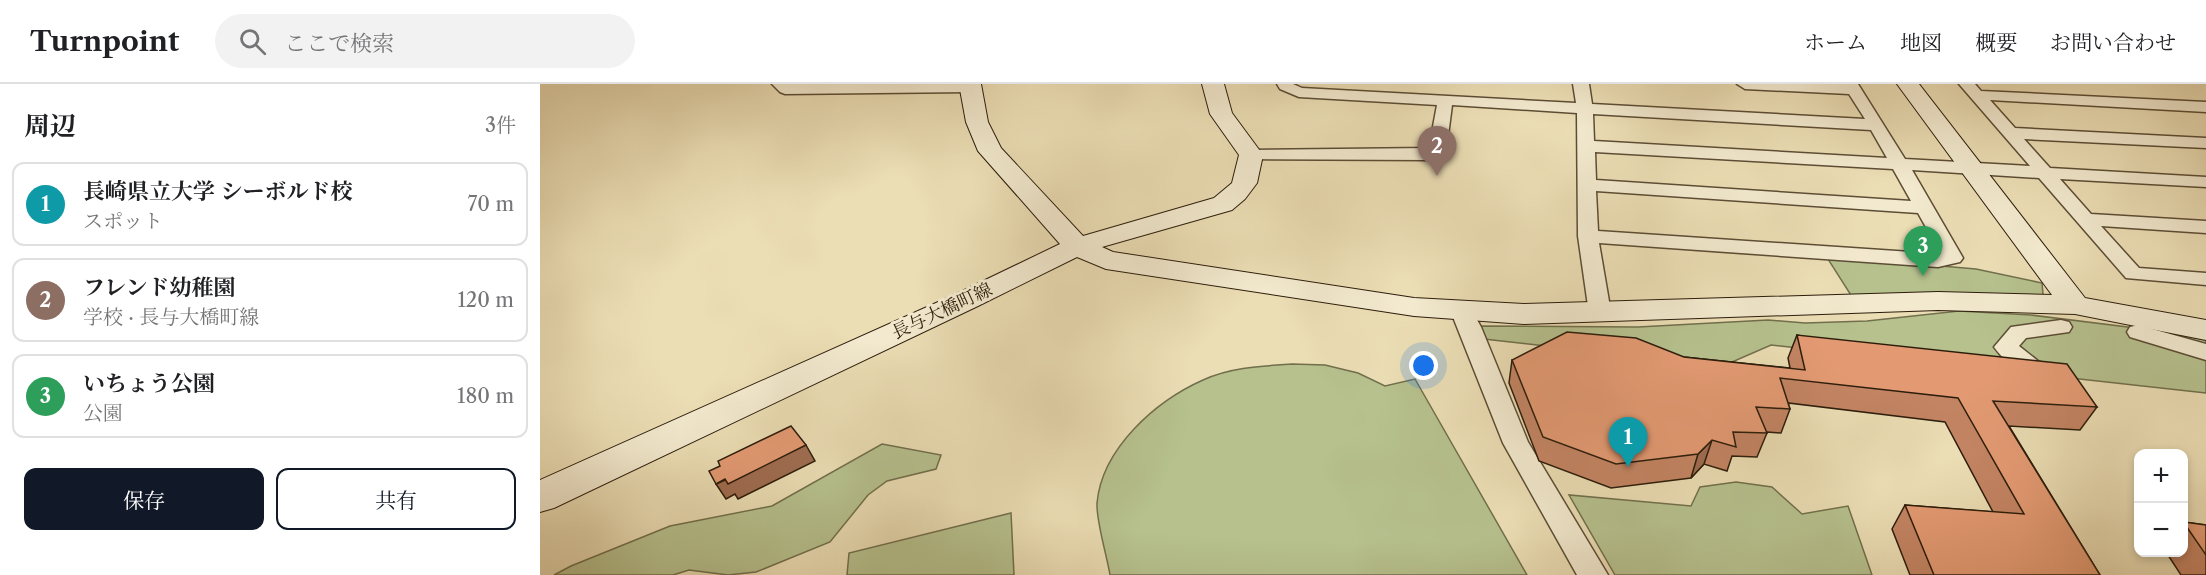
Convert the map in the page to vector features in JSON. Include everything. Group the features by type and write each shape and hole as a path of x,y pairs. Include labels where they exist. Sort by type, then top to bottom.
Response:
{"street":[{"path":"780,84 785,89 970,85 977,122 990,151 1077,246 1106,260 1158,269 1462,312 1600,313 1938,301 2206,330"},
{"path":"1213,84 1221,114 1251,155 1428,155 1437,151 1445,101"},
{"path":"1286,84 1285,86 1299,92 1877,125"},
{"path":"1581,84 1585,110 1588,236 1600,313"},
{"path":"1588,236 1938,261 1953,258 1877,125 1851,87 1745,84"},
{"path":"1908,84 1972,168 2068,316"},
{"path":"1971,90 2206,107"},
{"path":"1971,90 2133,274 2206,279"},
{"path":"2009,133 2206,143"},
{"path":"1585,146 2206,182"},
{"name":"長与大橋町線","path":"540,497 968,300 1077,246 1223,204 1239,193 1249,178 1251,155"},
{"path":"1586,185 1926,208"},
{"path":"2085,219 2206,227"},
{"path":"1462,312 1516,443 1593,575"},
{"path":"2067,383 2030,367 2006,347 2019,332 2068,316"},
{"path":"2139,332 2206,352"}],"green space":[{"path":"1826,256 1976,269 2042,283 2043,294 2037,301 1854,300"},
{"path":"1959,311 2031,315 2176,333 2206,340 2206,393 1771,345 1723,366 1484,339 1481,326 1638,327 1768,320 1805,323 1867,321"},
{"path":"1292,364 1325,365 1358,373 1385,386 1415,379 1527,575 1110,575 1097,503 1101,483 1120,445 1134,429 1167,400 1203,380 1236,370"},
{"path":"882,444 941,455 936,469 887,481 868,495 830,542 756,572 728,575 689,570 673,575 554,575 670,526 772,506"},
{"path":"1736,482 1772,487 1802,514 1848,506 1872,575 1615,575 1569,495 1691,506 1700,487"},
{"path":"1011,513 1014,575 847,575 849,553"}],"building":[{"path":"1567,332 1636,338 1684,357 1805,370 1797,335 2067,364 2097,407 1993,401 2100,575 1934,575 1905,505 2024,514 1958,398 1780,378 1790,409 1756,407 1767,433 1733,432 1736,447 1712,440 1698,454 1616,464 1543,437 1512,360"},
{"path":"791,426 806,445 728,484 725,479 716,484 709,471 720,466 718,461"},
{"path":"2188,523 2206,525 2206,555 2188,529"}],"place":[{"name":"フレンド幼稚園","path":"1437,176"},
{"name":"いちょう公園","path":"1923,276"},
{"name":"長崎県立大学 シーボルド校","path":"1628,467"}]}
